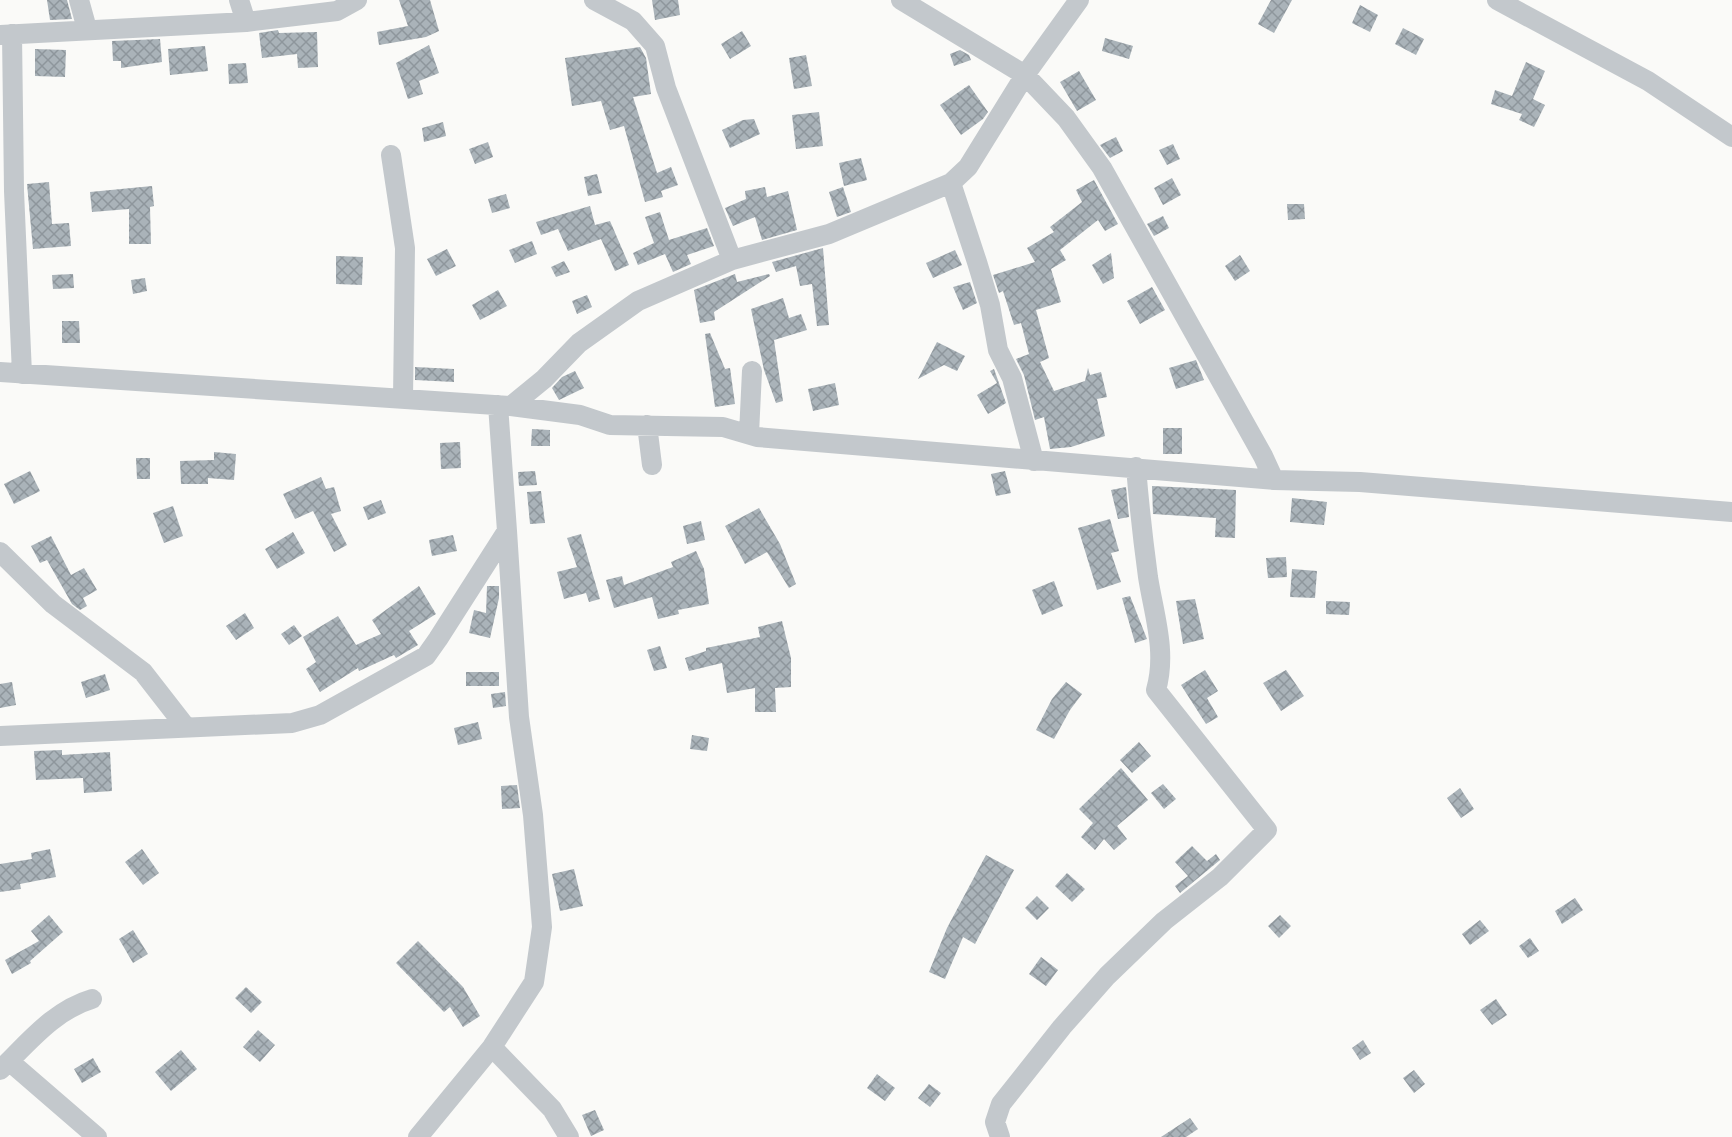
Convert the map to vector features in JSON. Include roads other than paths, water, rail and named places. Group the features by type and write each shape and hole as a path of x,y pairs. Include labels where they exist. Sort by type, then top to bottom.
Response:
{"street":[{"path":"79,0 87,29"},
{"path":"239,0 246,22"},
{"path":"22,374 6,35 246,22 337,11 357,0"},
{"path":"594,0 633,21 655,46 666,88 732,260"},
{"path":"901,0 1025,75 1066,117 1102,168 1263,456 1274,480"},
{"path":"505,406 544,379 579,342 638,301 732,260 829,234 951,183 968,167 1025,75 1079,0"},
{"path":"1497,0 1648,81 1732,137"},
{"path":"391,155 405,248 403,398"},
{"path":"951,183 978,261 990,305 998,350 1012,378 1034,461"},
{"path":"749,434 752,371"},
{"path":"0,372 505,406 580,415 610,424 723,427 749,434 1034,461 1136,467 1274,480 1360,482 1732,512"},
{"path":"418,1137 492,1047 534,982 542,927 533,815 519,717 507,531 505,406"},
{"path":"647,425 652,465"},
{"path":"1000,1137 995,1122 1001,1104 1062,1027 1107,976 1155,929 1220,877 1267,830 1156,690 1162,669 1160,643 1141,531 1136,467"},
{"path":"0,736 184,726 292,723 320,715 426,656 507,531"},
{"path":"0,552 53,604 142,672 184,726"},
{"path":"92,999 71,1005 4,1065 97,1137"},
{"path":"492,1047 552,1109 569,1137"}]}
